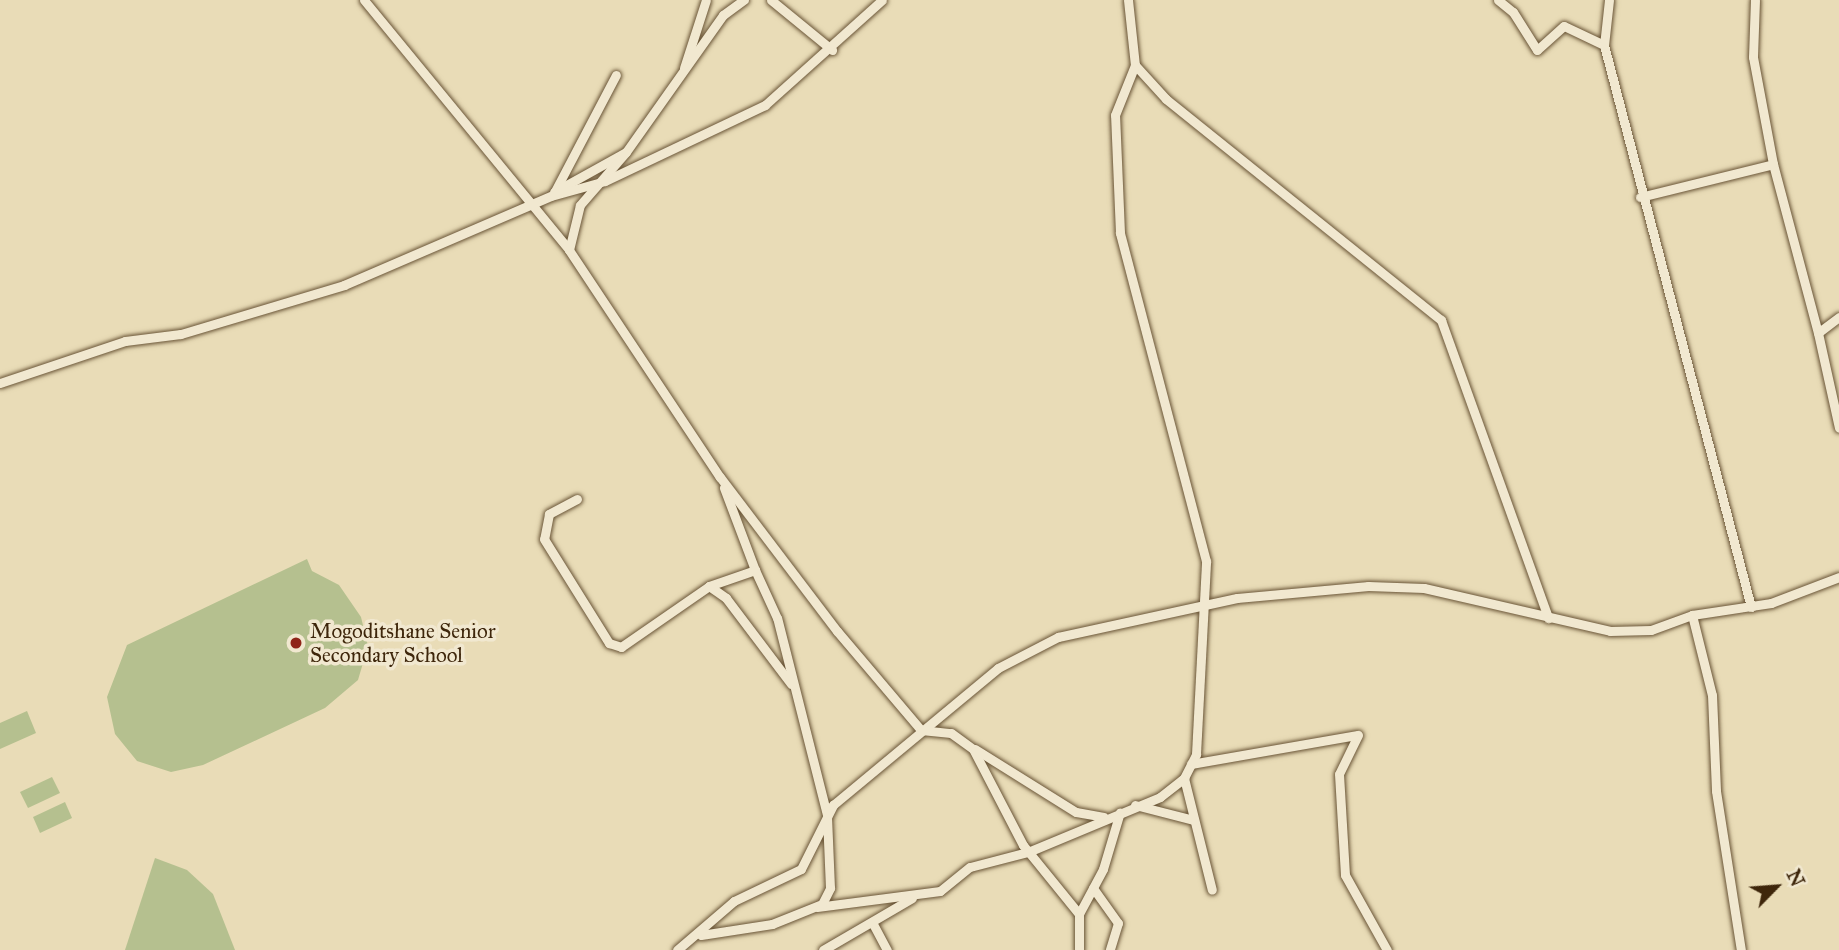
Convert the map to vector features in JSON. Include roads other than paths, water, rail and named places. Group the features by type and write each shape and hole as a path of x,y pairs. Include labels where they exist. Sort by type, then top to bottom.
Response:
{"street":[{"path":"364,0 530,206 569,250 720,477 920,730 951,733 1076,812 1105,817"},
{"path":"684,71 706,0"},
{"path":"569,250 580,205 605,181 723,16 744,0"},
{"path":"771,0 832,50"},
{"path":"553,194 605,181 752,113 832,50 883,0"},
{"path":"698,936 772,924 817,907 946,889 978,864 1028,852 1134,805 1184,778 1191,764 1199,721 1200,605 1206,561 1120,233 1115,116 1135,65 1128,0"},
{"path":"1498,0 1513,12 1537,50 1564,26 1604,45"},
{"path":"1609,0 1604,45 1640,197 1751,607"},
{"path":"1755,0 1753,57 1773,164 1818,333 1839,428"},
{"path":"1135,65 1178,109 1441,320 1548,618"},
{"path":"553,194 615,75"},
{"path":"0,383 125,341 181,334 344,285 530,206 626,152"},
{"path":"1640,197 1773,164"},
{"path":"1818,333 1839,317"},
{"path":"720,477 755,569 778,618 827,815 830,888 817,907"},
{"path":"577,499 549,513 544,538 609,643 625,646 709,586 755,569"},
{"path":"677,950 698,936 734,901 801,869 827,815 920,730 998,668 1043,643 1108,622 1200,605 1402,587 1610,631 1651,629 1692,615 1751,607 1839,577"},
{"path":"709,586 778,661 797,695"},
{"path":"1692,615 1712,695 1716,791 1741,950"},
{"path":"1191,764 1358,735 1339,774 1345,875 1387,950"},
{"path":"974,748 1028,852 1079,914"},
{"path":"1184,778 1212,890"},
{"path":"1134,805 1194,820"},
{"path":"1079,950 1079,914 1093,888 1120,812"},
{"path":"1093,888 1118,923 1110,950"},
{"path":"823,950 919,894"},
{"path":"872,922 887,950"}],"place":[{"name":"Mogoditshane Senior Secondary School","path":"296,643"}]}
